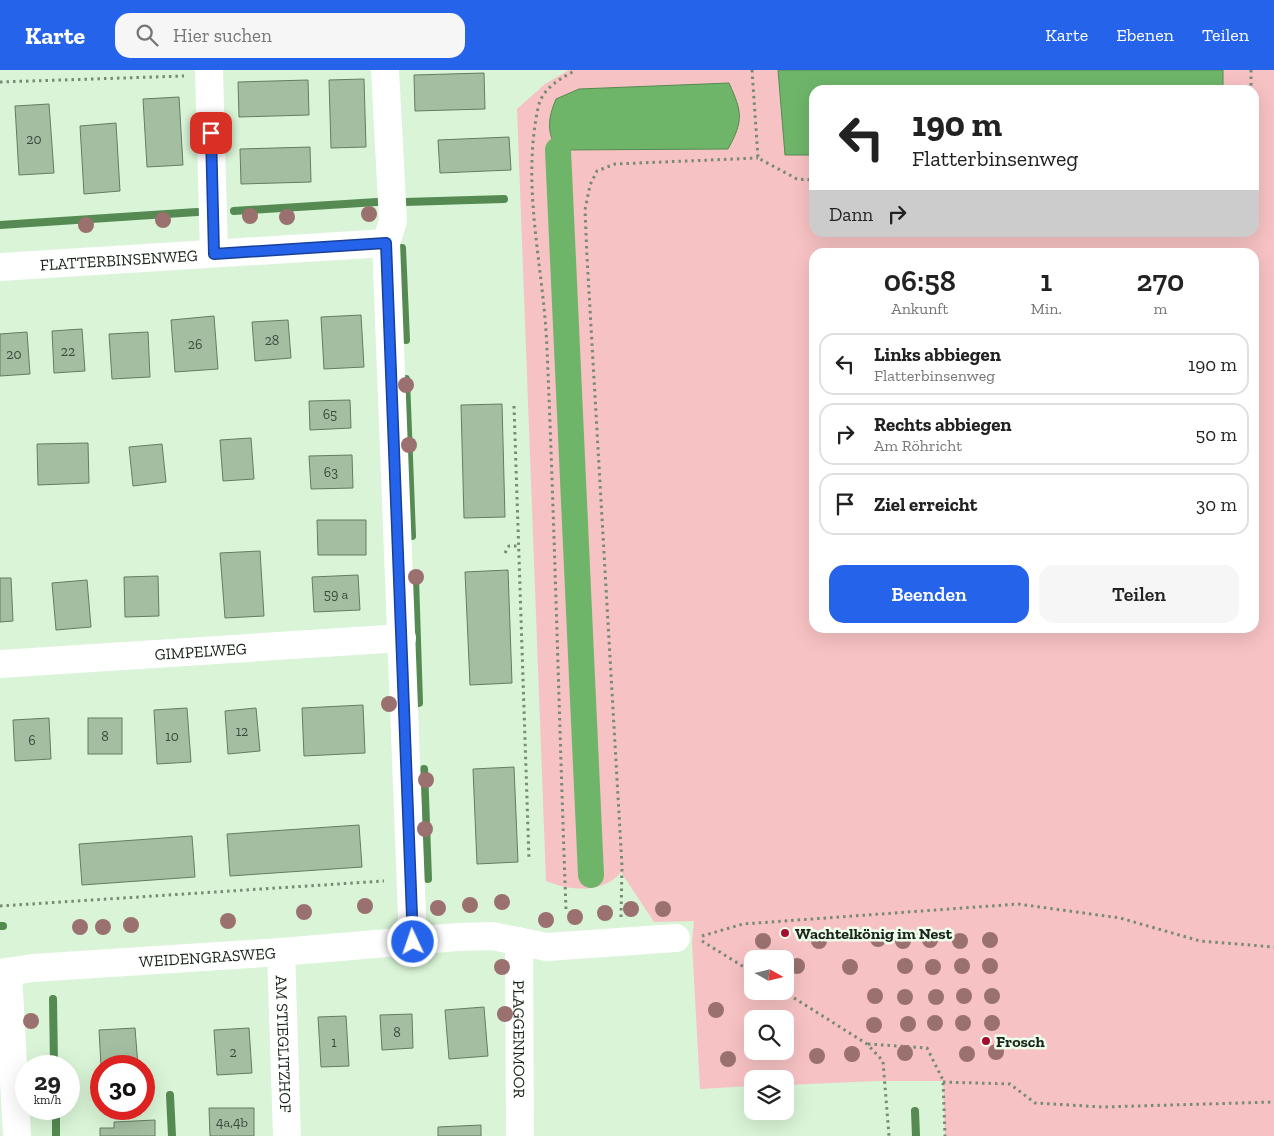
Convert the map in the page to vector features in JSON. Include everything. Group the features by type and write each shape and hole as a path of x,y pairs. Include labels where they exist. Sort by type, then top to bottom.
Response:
{"street":[{"path":"385,70 393,221 386,243 413,942 492,936 547,947 676,938"},
{"path":"209,72 214,254"},
{"name":"FLATTERBINSENWEG","path":"0,267 386,243"},
{"name":"GIMPELWEG","path":"0,664 402,638"},
{"name":"PLAGGENMOOR","path":"519,941 520,1136"},
{"name":"WEIDENGRASWEG","path":"4,972 113,962 413,942"},
{"name":"AM STIEGLITZHOF","path":"281,952 287,1136"},
{"path":"4,972 17,1136"}],"path":[{"path":"566,909 547,338 531,194 538,106 546,91 557,80 576,70"},
{"path":"752,70 758,158"},
{"path":"1250,70 1251,85"},
{"path":"0,82 209,72"},
{"path":"621,902 622,866 587,257 586,199 597,171 614,164 758,158 797,179 809,180"},
{"path":"514,406 529,860"},
{"path":"505,553 509,546 518,546"},
{"path":"0,906 410,879"},
{"path":"744,967 697,938 743,924 1018,904 1120,918 1200,941 1274,947"},
{"path":"794,998 867,1044 883,1061 889,1136"},
{"path":"867,1044 927,1048 943,1082 945,1136"},
{"path":"943,1082 1010,1084 1035,1103 1122,1106 1274,1102"}],"shaded area":[{"path":"569,70 778,70 785,155 809,155 809,237 1259,237 1259,85 1223,85 1223,70 1274,70 1274,1136 945,1136 943,1081 877,1081 794,1085 794,1070 744,1070 744,1086 700,1089 692,942 694,921 654,922 621,872 605,884 586,889 565,887 546,881 517,109 545,84"},
{"path":"778,70 1223,70 1223,85 809,85 809,155 785,155"},
{"path":"729,83 739,109 739,123 728,149 558,150 552,138 550,119 556,99 579,89"}],"building":[{"path":"484,73 485,109 415,111 414,75"},
{"path":"364,79 366,147 331,148 329,80"},
{"path":"308,80 309,115 239,117 238,82"},
{"path":"179,97 183,165 147,167 143,99"},
{"path":"49,104 54,173 19,175 15,106"},
{"path":"116,123 120,191 84,194 80,126"},
{"path":"509,137 511,170 440,173 438,140"},
{"path":"310,147 311,182 241,184 240,149"},
{"path":"361,315 364,367 324,369 321,317"},
{"path":"214,316 218,369 175,372 171,320"},
{"path":"288,320 291,358 255,361 252,322"},
{"path":"82,329 85,371 54,373 52,331"},
{"path":"27,332 30,374 0,376 0,334"},
{"path":"148,332 150,377 112,379 109,334"},
{"path":"350,400 351,428 310,430 309,401"},
{"path":"502,404 505,517 464,518 461,405"},
{"path":"251,438 254,479 223,481 220,440"},
{"path":"88,443 89,483 38,485 37,444"},
{"path":"162,444 166,482 133,486 129,447"},
{"path":"352,455 353,488 311,489 309,456"},
{"path":"317,520 366,520 366,555 318,555"},
{"path":"260,551 264,616 225,618 220,553"},
{"path":"508,570 512,683 470,685 465,572"},
{"path":"358,575 360,610 314,612 312,577"},
{"path":"158,576 159,616 125,617 124,577"},
{"path":"0,578 11,578 13,621 0,622"},
{"path":"87,580 91,627 56,630 52,583"},
{"path":"363,705 365,753 304,756 302,708"},
{"path":"187,708 191,762 157,764 154,710"},
{"path":"256,708 260,751 228,754 225,711"},
{"path":"49,718 51,759 15,761 13,720"},
{"path":"88,718 122,718 122,754 88,754"},
{"path":"514,767 518,862 477,864 473,769"},
{"path":"359,825 362,867 230,876 227,834"},
{"path":"192,836 195,877 82,885 79,844"},
{"path":"484,1007 488,1056 449,1059 445,1010"},
{"path":"412,1014 413,1048 382,1050 380,1015"},
{"path":"346,1016 349,1066 321,1067 318,1017"},
{"path":"135,1028 137,1055 100,1055 99,1030"},
{"path":"249,1028 252,1073 217,1075 214,1030"},
{"path":"209,1108 254,1108 254,1136 210,1136"},
{"path":"155,1120 155,1136 100,1136 100,1128 114,1128 114,1122"},
{"path":"481,1125 481,1136 438,1136 438,1127"}],"waterway":[{"path":"558,150 591,875"},
{"path":"405,202 504,199"},
{"path":"234,211 377,202"},
{"path":"0,225 197,212"},
{"path":"402,248 406,340"},
{"path":"406,379 412,536"},
{"path":"415,578 419,703"},
{"path":"424,769 428,879"},
{"path":"53,999 54,1055"},
{"path":"170,1095 172,1136"},
{"path":"915,1111 916,1136"},
{"path":"56,1120 56,1136"}],"place":[{"name":"Wachtelkönig im Nest","path":"785,933"},
{"name":"Frosch","path":"986,1041"}],"route":[{"path":"211,133 214,254 386,243 413,942"}]}
